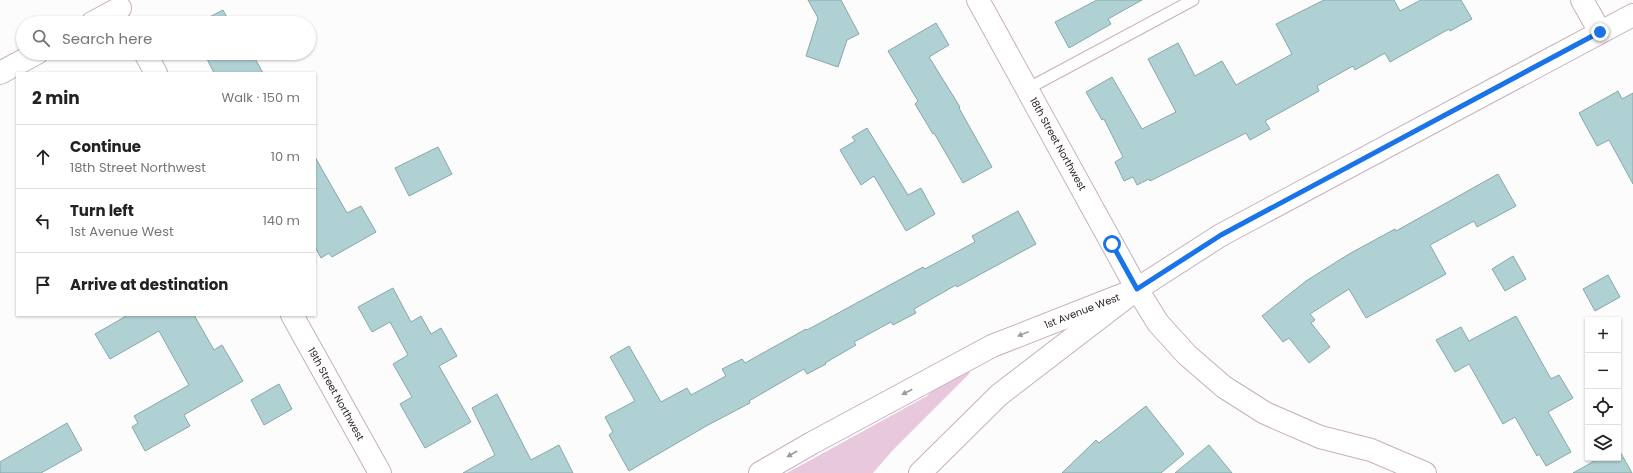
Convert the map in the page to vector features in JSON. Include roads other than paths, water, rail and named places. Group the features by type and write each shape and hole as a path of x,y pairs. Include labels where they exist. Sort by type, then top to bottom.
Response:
{"street":[{"name":"18th Street Northwest","path":"978,0 1137,289 1158,323 1187,355 1224,387 1265,413 1320,437 1371,450 1425,473"},
{"path":"1582,0 1600,32"},
{"path":"108,16 121,10"},
{"name":"1st Avenue West","path":"760,473 812,443 992,346 1137,289 1221,235 1633,15"},
{"path":"0,73 24,60"},
{"path":"149,60 155,72"},
{"path":"920,473 1000,395 1137,289"},
{"name":"19th Street Northwest","path":"293,316 380,473"}],"lane":[{"path":"1027,90 1193,0"}]}
